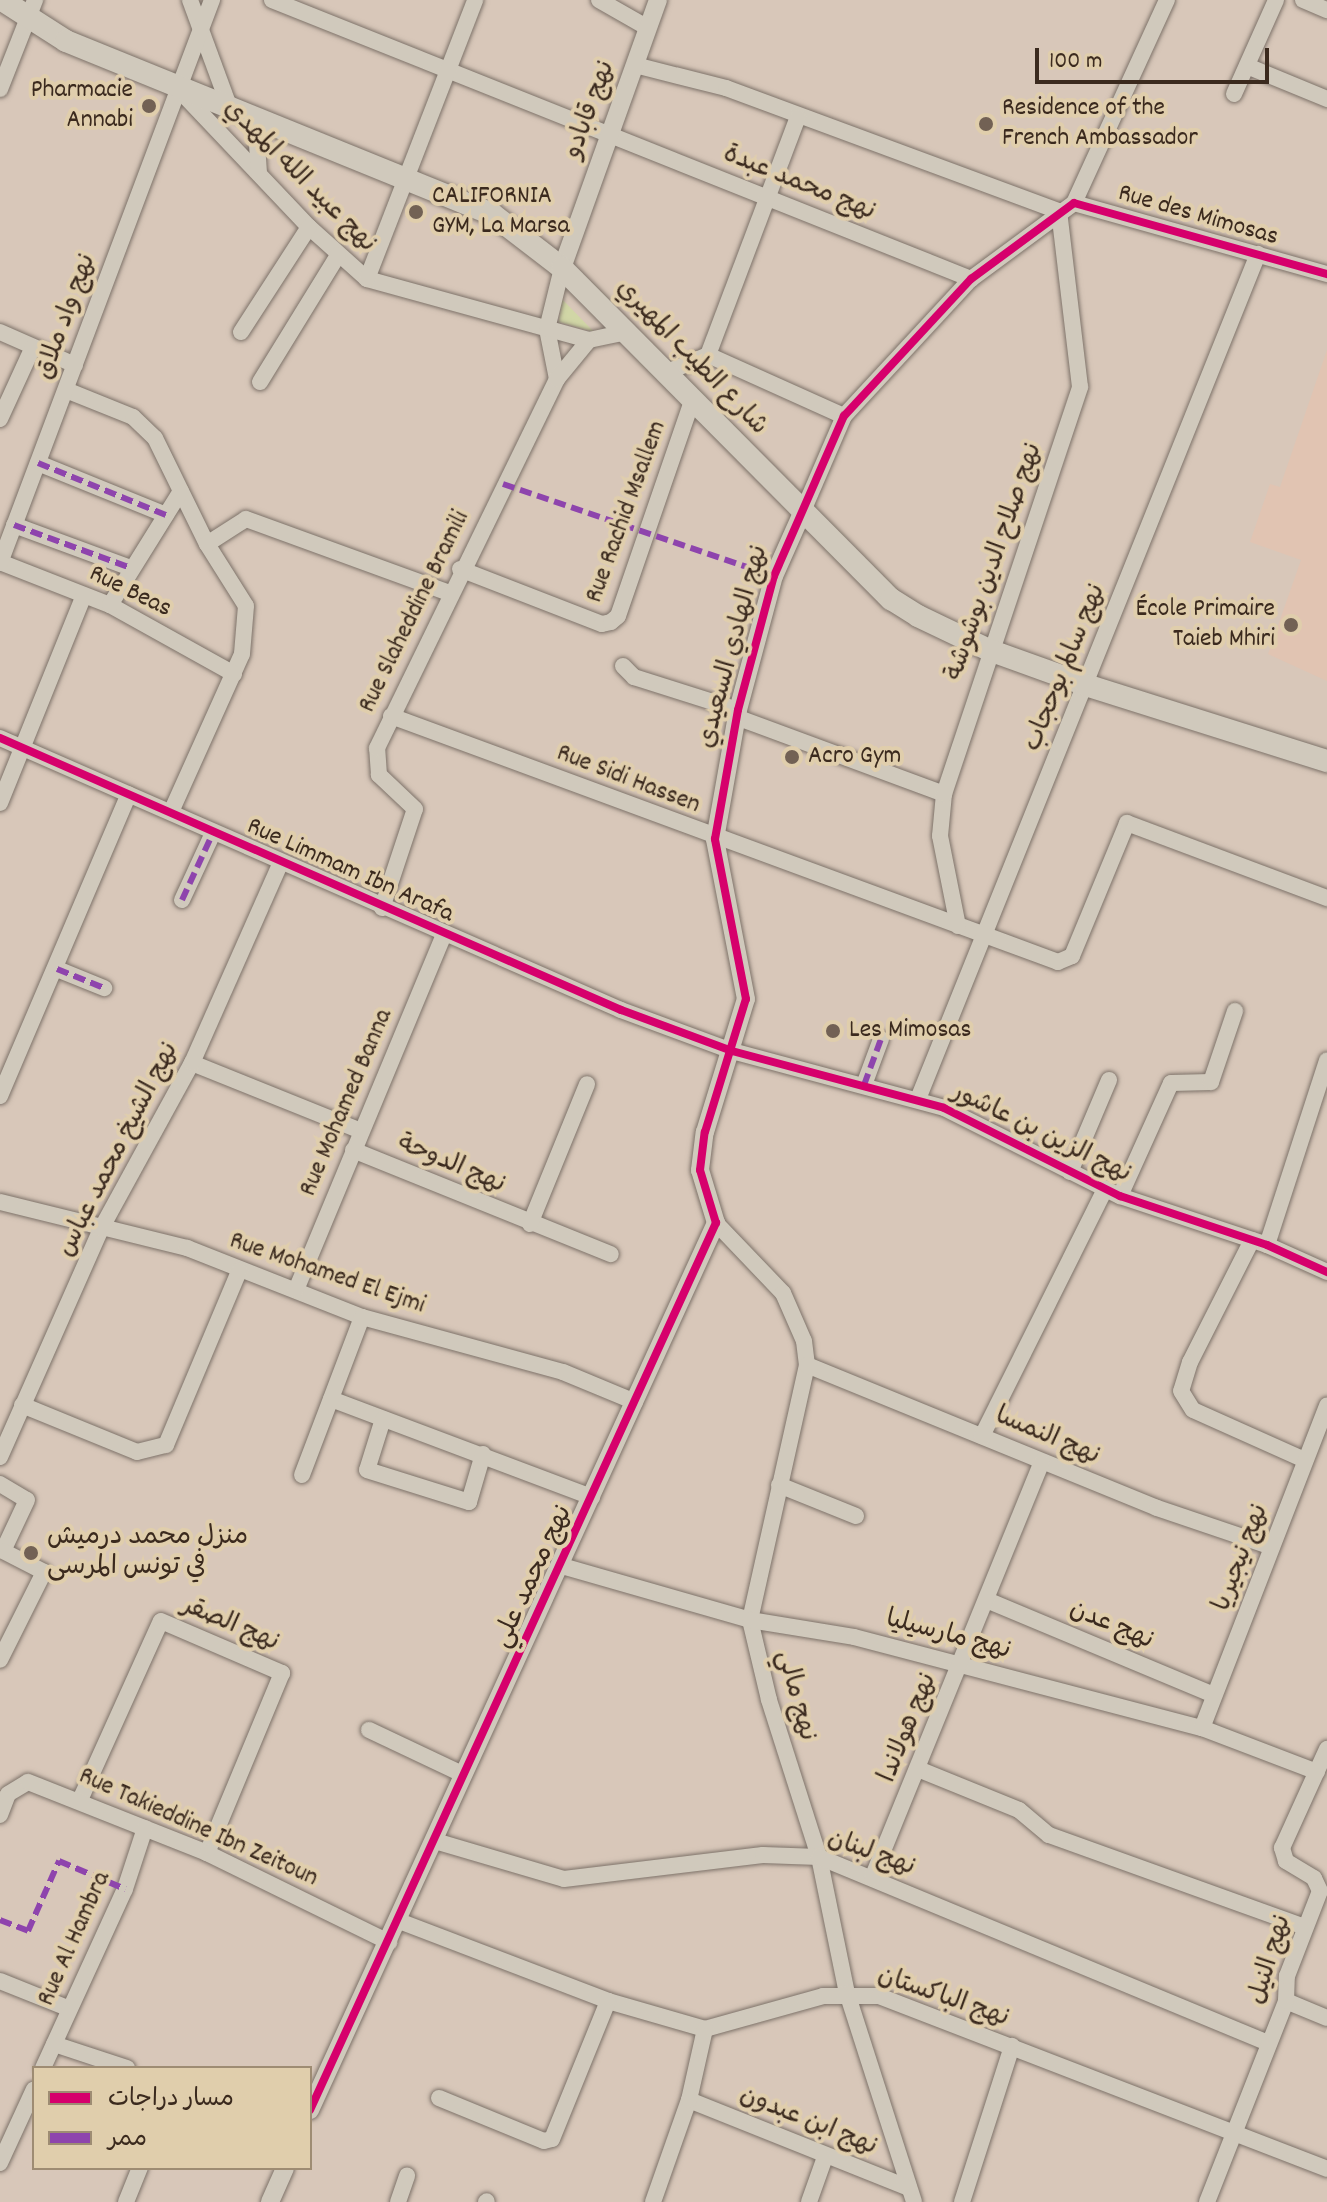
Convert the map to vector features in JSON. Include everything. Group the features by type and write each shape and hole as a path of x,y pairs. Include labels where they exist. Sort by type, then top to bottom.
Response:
{"main road":[{"name":"شارع الطيب المهيري","path":"2,0 31,10 66,41 492,214 562,268 891,599 989,650 1086,685 1327,761"}],"street":[{"path":"190,0 230,109"},
{"name":"نهج واد ملاق","path":"2,554 212,0"},
{"name":"نهج محمد عبدة","path":"272,0 971,279"},
{"path":"367,279 403,178 475,0"},
{"path":"599,0 648,28"},
{"name":"نهج قابادو","path":"547,329 562,268 658,0"},
{"path":"635,65 726,88 1059,211 1074,203 1167,0"},
{"path":"1234,94 1276,0"},
{"path":"1303,0 1327,10"},
{"path":"0,89 31,10"},
{"path":"1247,66 1327,99"},
{"name":"نهج عبيد الله المهدي","path":"177,87 309,227 367,279 589,340 627,332"},
{"path":"665,373 708,355 798,117"},
{"path":"259,173 257,143 270,125"},
{"name":"Rue des Mimosas","path":"1074,203 1327,274"},
{"name":"نهج الهادي السعيدي","path":"732,1051 746,999 745,978 715,839 737,713 774,576 844,416 971,279 1059,211"},
{"name":"نهج صلاح الدين بوشوشة","path":"958,926 940,836 944,794 989,650 1080,387 1059,211"},
{"path":"241,332 309,227"},
{"name":"نهج سالم بوحجاب","path":"918,1099 1258,254"},
{"path":"260,382 338,255"},
{"path":"547,329 557,379"},
{"path":"0,332 75,365"},
{"name":"Rue Slaheddine Bramili","path":"382,908 415,809 376,769 377,748 460,569 557,379 589,340"},
{"path":"0,419 33,347"},
{"path":"708,355 844,416"},
{"path":"66,390 148,428 207,544 246,606 249,622 234,674 171,812"},
{"name":"Rue Rachid Msallem","path":"460,569 602,624 611,622 618,616 692,401"},
{"path":"38,463 166,515"},
{"path":"110,605 181,491"},
{"path":"207,544 246,519 449,593"},
{"path":"14,525 131,568"},
{"name":"Rue Beas","path":"2,554 110,605 234,674"},
{"path":"0,803 84,595"},
{"path":"623,666 634,677 737,713 944,794"},
{"name":"Rue Sidi Hassen","path":"391,716 715,839 984,936 1066,961 1127,823 1327,898"},
{"name":"Rue Limmam Ibn Arafa","path":"0,738 382,908 732,1051"},
{"path":"0,1096 57,969 129,794"},
{"path":"182,900 213,833"},
{"name":"نهج الشيخ محمد عباس","path":"0,1457 101,1229 192,1063 280,864"},
{"name":"Rue Mohamed Banna","path":"296,1290 444,934"},
{"path":"57,969 104,988"},
{"path":"982,1436 1171,1083 1211,1082 1235,1011"},
{"path":"864,1085 881,1039"},
{"path":"716,1223 700,1170 705,1132 732,1051"},
{"name":"نهج الزين بن عاشور","path":"732,1051 918,1099 969,1117 1113,1192 1260,1243 1326,1270"},
{"path":"1305,1460 1193,1410 1181,1391 1190,1362 1260,1243 1327,1062"},
{"path":"192,1063 361,1131"},
{"path":"1070,1172 1109,1080"},
{"name":"نهج الدوحة","path":"530,1224 587,1084"},
{"name":"نهج الدوحة","path":"353,1150 530,1224 611,1254"},
{"name":"Rue Mohamed El Ejmi","path":"0,1202 187,1248 362,1317 563,1372 635,1402"},
{"name":"نهج مالي","path":"716,1223 783,1293 797,1319 807,1365 750,1620 769,1700 819,1857 847,1993 912,2195"},
{"name":"نهج محمد علي","path":"312,2106 562,1566 716,1223"},
{"path":"22,1405 137,1452 166,1445 239,1271"},
{"path":"302,1475 362,1317"},
{"name":"نهج النمسا","path":"807,1365 1042,1462 1272,1547"},
{"path":"331,1399 592,1497"},
{"name":"نهج نيجيريا","path":"1202,1728 1327,1405"},
{"path":"383,1419 367,1470 469,1502 483,1454"},
{"name":"نهج هولاندا","path":"872,1878 989,1601 1042,1462"},
{"path":"0,1484 27,1500 3,1551 44,1572 6,1636 0,1660"},
{"path":"779,1485 856,1516"},
{"name":"نهج مارسيليا","path":"562,1566 750,1620 854,1637 1202,1728 1317,1772"},
{"name":"نهج عدن","path":"989,1601 1214,1695"},
{"name":"نهج الصقر","path":"80,1800 161,1621 282,1673 207,1853"},
{"path":"369,1730 464,1775"},
{"name":"نهج النيل","path":"1207,2202 1286,2001 1287,1976 1323,1887 1286,1861 1282,1848 1327,1749"},
{"path":"918,1769 1019,1810 1049,1835 1305,1927"},
{"name":"Rue Takieddine Ibn Zeitoun","path":"0,1815 8,1794 28,1782 80,1800 207,1853 389,1942"},
{"name":"Rue Al Hambra","path":"44,2066 125,1889 145,1828"},
{"name":"نهج لبنان","path":"435,1841 564,1879 763,1855 819,1857 1267,2043"},
{"path":"399,1921 608,2001 705,2029 689,2100 653,2202"},
{"path":"0,1981 70,2009"},
{"name":"نهج الباكستان","path":"705,2029 847,1993 879,1996 1327,2169"},
{"path":"439,2098 544,2141 552,2139 608,2001"},
{"path":"1286,2001 1327,2018"},
{"path":"54,2044 121,2066"},
{"path":"962,2202 1012,2046"},
{"path":"0,2163 32,2093"},
{"name":"نهج ابن عبدون","path":"689,2100 912,2195"},
{"path":"809,2202 825,2157"},
{"path":"126,2202 139,2170"},
{"path":"270,2202 284,2170"},
{"path":"398,2202 407,2176"}],"shaded area":[{"path":"1327,350 1327,681 1268,654 1301,560 1250,542 1270,484 1280,487"}],"green space":[{"path":"562,299 594,332 559,322"}],"marked path":[{"path":"38,463 166,515"},
{"path":"503,484 774,576"},
{"path":"14,525 131,568"},
{"path":"182,900 213,833"},
{"path":"57,969 104,988"},
{"path":"864,1085 881,1039"},
{"path":"0,1920 28,1931 59,1861 125,1889"}],"cycle path":[{"path":"312,2106 716,1223 700,1170 705,1132 746,999 715,839 738,710 774,576 844,416 971,279 1074,203 1327,274"},
{"path":"0,738 621,1010 732,1051 944,1108 1120,1196 1267,1245 1327,1272"}],"place":[{"name":"Pharmacie Annabi","path":"149,106"},
{"name":"Residence of the French Ambassador","path":"986,124"},
{"name":"CALIFORNIA GYM, La Marsa","path":"416,212"},
{"name":"École Primaire Taieb Mhiri","path":"1291,625"},
{"name":"Acro Gym","path":"792,757"},
{"name":"Les Mimosas","path":"833,1031"},
{"name":"منزل محمد درميش في تونس المرسى","path":"31,1553"}]}
